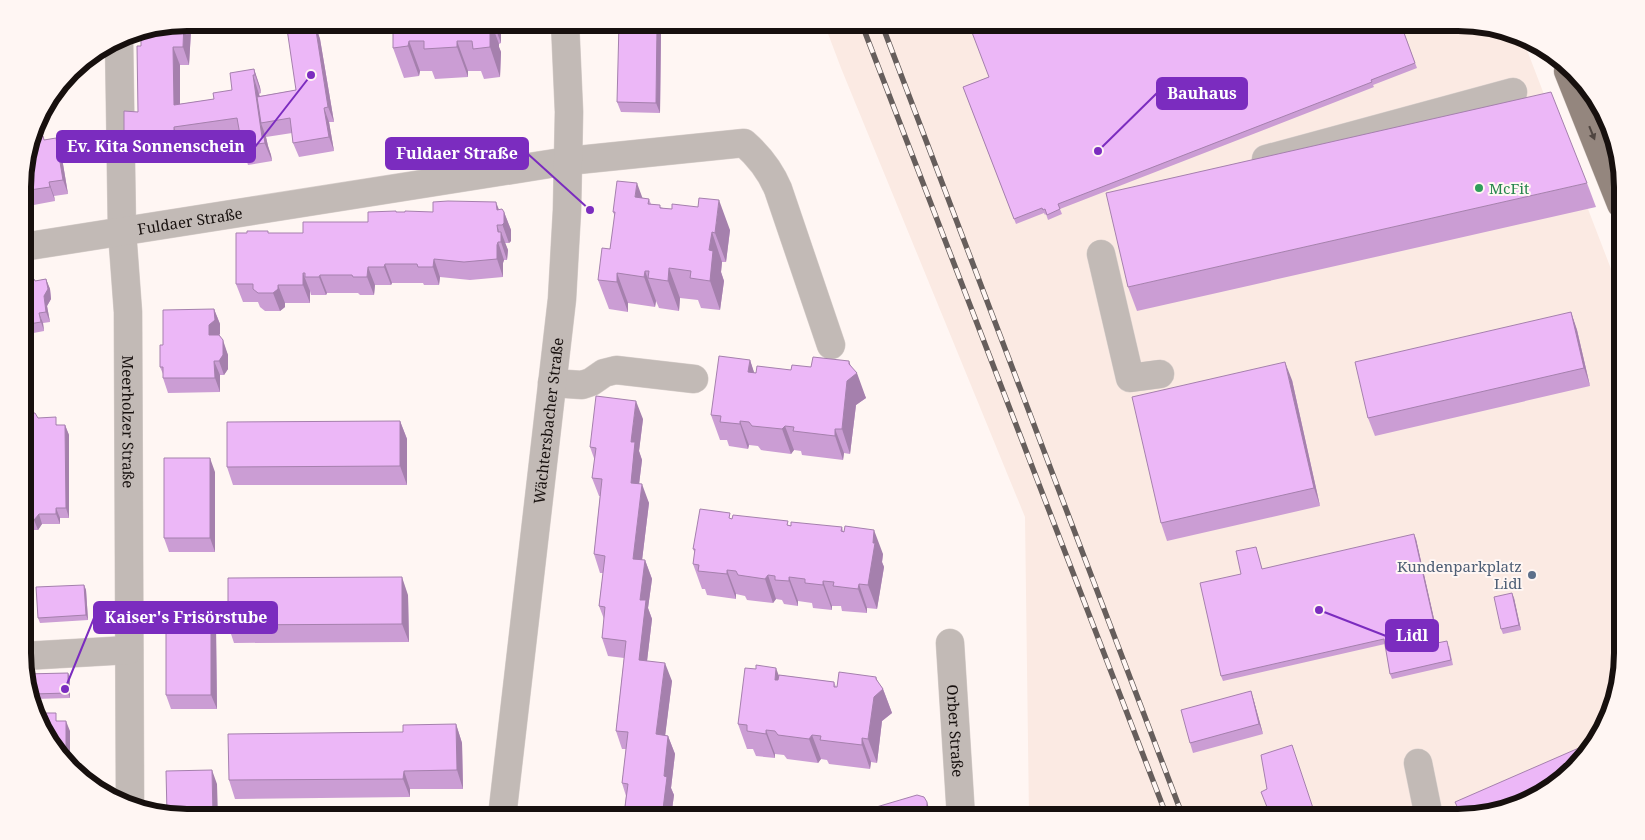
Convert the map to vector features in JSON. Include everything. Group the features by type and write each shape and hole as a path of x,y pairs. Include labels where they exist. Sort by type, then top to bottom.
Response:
{"main road":[{"path":"1571,80 1614,186"}],"street":[{"name":"Wächtersbacher Straße","path":"503,809 562,299 569,112 565,32"},
{"name":"Meerholzer Straße","path":"119,47 122,230 128,312 130,797"},
{"path":"1245,164 1513,92"},
{"name":"Fuldaer Straße","path":"32,245 568,161 744,143 763,162 771,173 778,189 831,345"},
{"path":"1101,254 1130,378 1160,374"},
{"path":"552,383 582,385 591,382 604,373 616,370 694,379"},
{"name":"Orber Straße","path":"950,642 960,808"},
{"path":"31,656 129,650"},
{"path":"1418,763 1427,808"}],"shaded area":[{"path":"827,31 1458,31 1489,34 1526,47 1614,277 1614,653 1608,693 1598,722 1588,740 1575,756 1545,783 1527,793 1489,806 1468,808 1029,808 1025,517"}],"building":[{"path":"972,31 1403,31 1415,63 1371,80 1372,82 1058,204 1060,209 1047,215 1045,209 1043,210 1042,208 1014,219 963,87 989,77"},
{"path":"184,32 183,47 173,47 174,105 214,99 213,93 232,90 230,73 254,69 255,75 253,75 262,137 264,137 265,143 242,146 237,118 174,127 174,143 138,143 138,139 124,139 124,111 138,112 137,46 141,46 141,39 156,34"},
{"path":"287,32 316,32 328,107 324,108 329,137 293,143 290,118 261,123 257,97 296,90"},
{"path":"393,32 490,32 490,47 473,49 472,41 457,41 457,47 424,49 424,41 409,41 408,46 393,48"},
{"path":"619,32 657,32 656,103 617,102"},
{"path":"1551,92 1587,183 1128,287 1106,193"},
{"path":"43,136 44,140 56,138 63,180 49,182 50,187 32,190 33,166 40,137"},
{"path":"617,181 637,183 635,197 649,199 648,204 660,205 660,208 672,209 672,204 698,207 699,198 719,200 715,233 712,232 709,250 713,251 710,281 690,278 691,271 669,268 668,281 648,278 649,271 645,271 644,277 617,273 617,282 598,280 602,248 610,249"},
{"path":"433,202 496,202 497,210 502,209 504,212 504,223 497,225 498,232 501,232 501,242 498,242 497,245 497,259 464,262 434,259 433,267 418,267 417,264 385,264 384,267 368,267 367,277 320,275 319,277 305,277 305,273 303,273 303,285 278,285 278,289 273,293 258,293 253,289 253,284 236,284 236,233 268,231 268,233 303,233 303,222 368,222 368,212 433,212"},
{"path":"32,279 35,281 46,279 48,289 44,296 46,312 39,313 41,322 32,324"},
{"path":"214,309 215,320 209,325 209,335 219,335 223,340 223,355 219,361 214,361 215,378 163,378 163,367 160,367 160,345 163,345 163,310"},
{"path":"1571,312 1584,368 1368,418 1355,362"},
{"path":"719,356 750,360 748,372 756,373 757,366 791,370 792,365 811,367 813,357 849,361 849,364 857,373 847,381 842,429 835,429 835,436 793,431 794,427 785,426 782,429 752,426 749,422 740,421 740,424 720,422 721,416 711,415"},
{"path":"1285,362 1314,488 1161,523 1132,397"},
{"path":"596,396 636,401 631,442 635,442 631,483 642,484 633,559 645,560 640,600 646,600 639,660 665,663 656,734 668,736 664,776 667,777 663,809 625,809 628,784 622,783 628,732 616,731 626,641 602,638 605,607 599,606 605,556 594,554 602,479 592,478 596,448 590,447"},
{"path":"32,413 35,413 38,418 56,417 56,425 65,425 66,508 56,508 56,514 39,514 34,520 31,520"},
{"path":"400,421 400,466 227,467 227,422"},
{"path":"164,458 210,458 210,538 164,538"},
{"path":"700,509 730,513 729,518 732,519 733,515 788,521 787,525 791,526 791,522 842,527 841,531 844,532 845,526 874,530 873,543 875,543 868,585 859,584 858,589 833,586 834,582 823,581 823,585 805,583 805,579 789,577 789,581 775,580 775,576 768,575 765,579 738,575 736,571 727,570 727,574 698,571 699,565 693,564 695,549 693,549"},
{"path":"1414,534 1435,627 1423,630 1427,645 1447,641 1451,660 1390,674 1384,639 1221,676 1200,583 1241,574 1236,551 1256,547 1262,569"},
{"path":"31,566 32,566 31,589"},
{"path":"402,577 402,624 228,625 228,578"},
{"path":"84,585 86,615 38,618 36,587"},
{"path":"1512,593 1519,625 1501,629 1494,597"},
{"path":"166,614 211,614 211,695 166,695"},
{"path":"756,665 776,668 775,680 778,680 779,675 834,682 834,687 837,687 839,672 876,677 883,689 874,697 868,739 862,738 862,745 820,740 821,736 812,735 809,739 778,735 775,731 766,730 766,734 747,731 747,725 738,724 745,668 756,669"},
{"path":"68,673 68,693 37,694 33,674"},
{"path":"1251,691 1259,724 1190,743 1181,710"},
{"path":"43,713 56,713 56,721 66,721 66,751 52,731"},
{"path":"456,724 457,770 404,771 403,779 229,780 228,734 403,732 403,725"},
{"path":"1292,745 1313,808 1267,808 1261,792 1267,789 1261,755"},
{"path":"1583,746 1561,770 1545,783 1527,793 1489,806 1458,808 1455,802"},
{"path":"212,770 213,809 167,807 166,771"},
{"path":"917,795 924,797 927,802 927,808 873,808"}],"railway":[{"path":"865,31 1164,808"},
{"path":"885,31 1180,808"}],"place":[{"name":"Ev. Kita Sonnenschein","path":"311,75"},
{"name":"Bauhaus","path":"1098,151"},
{"name":"McFit","path":"1479,188"},
{"name":"Fuldaer Straße","path":"590,210"},
{"name":"Kundenparkplatz Lidl","path":"1532,575"},
{"name":"Lidl","path":"1319,610"},
{"name":"Kaiser's Frisörstube","path":"65,689"}]}
